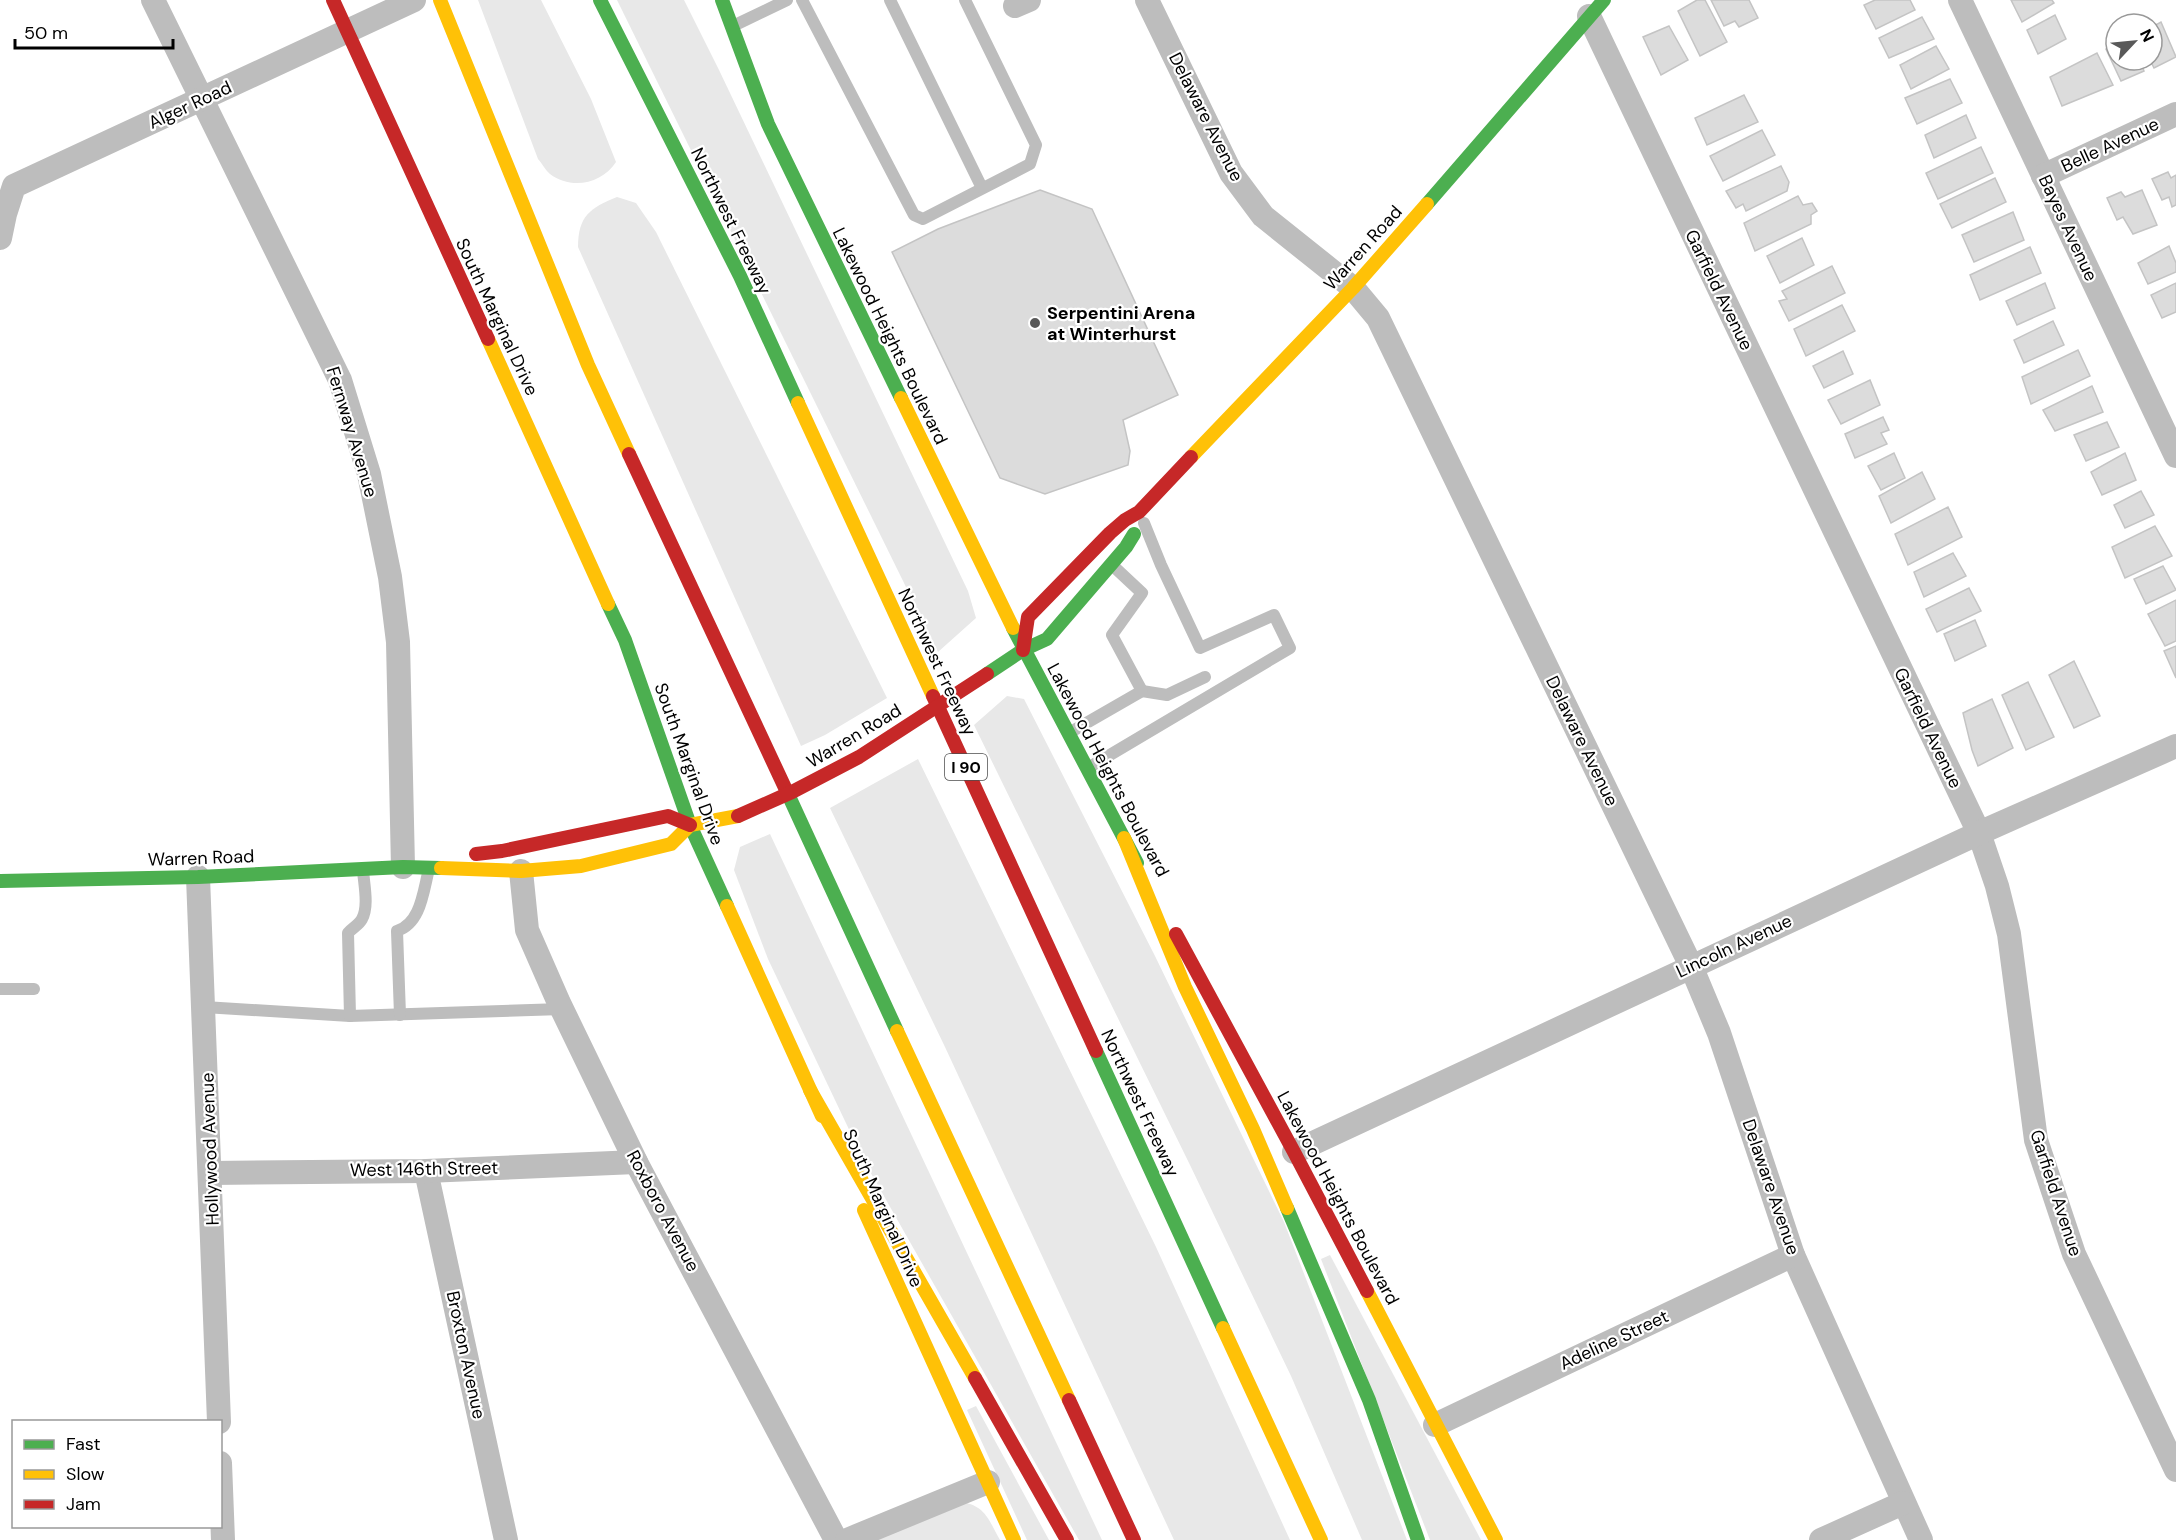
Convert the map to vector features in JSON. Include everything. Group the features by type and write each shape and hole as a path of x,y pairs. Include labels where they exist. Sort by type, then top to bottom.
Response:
{"main road":[{"name":"South Marginal Drive","path":"333,0 625,640 690,825 1014,1540"},
{"path":"440,0 588,365 1134,1540"},
{"name":"Northwest Freeway","path":"600,0 740,276 1321,1540"},
{"name":"Lakewood Heights Boulevard","path":"722,0 768,124 1023,650 1294,1152 1496,1540"},
{"name":"Warren Road","path":"1023,650 1028,617 1110,533 1125,519 1139,512 1353,288 1596,8"},
{"path":"723,41 768,124"},
{"name":"Warren Road","path":"403,867 442,858 502,852 668,816 690,825 738,816 792,792 859,757 1023,650 1047,639 1135,533 1139,512"},
{"name":"Warren Road","path":"0,880 198,877 403,867 521,871 581,866 671,844 690,825"},
{"path":"1124,838 1185,987 1253,1129 1370,1400 1418,1540"},
{"path":"810,1090 1066,1540"}],"street":[{"name":"Fernway Avenue","path":"153,0 340,380 369,474 390,577 398,642 403,867"},
{"name":"Alger Road","path":"0,238 14,186 414,0"},
{"name":"Delaware Avenue","path":"1147,0 1231,172 1263,216 1353,288 1378,318 1690,966 1719,1033 1793,1255 1902,1503 1921,1540"},
{"name":"Bayes Avenue","path":"1960,0 2176,456"},
{"name":"Garfield Avenue","path":"1596,8 1978,833 1997,886 2009,934 2036,1140 2074,1254 2176,1470"},
{"name":"Belle Avenue","path":"2043,176 2176,114"},
{"name":"Lincoln Avenue","path":"1294,1152 1978,833 2176,746"},
{"name":"Roxboro Avenue","path":"521,871 527,930 562,1009 636,1162 836,1540"},
{"name":"Hollywood Avenue","path":"198,877 219,1420"},
{"name":"West 146th Street","path":"211,1173 426,1171 636,1162"},
{"name":"Broxton Avenue","path":"426,1171 506,1540"},
{"name":"Adeline Street","path":"1436,1425 1793,1255"},
{"path":"848,1540 988,1482"},
{"path":"1821,1540 1902,1503"},
{"path":"222,1514 223,1540"}],"lane":[{"path":"732,27 787,0"},
{"path":"802,0 914,215 923,219 1030,164 1036,145 965,0"},
{"path":"890,0 982,188"},
{"path":"1086,768 1290,648 1274,615 1200,648 1139,512"},
{"path":"1111,564 1143,593 1112,634 1142,691"},
{"path":"1068,734 1142,691 1167,695 1205,676"},
{"path":"400,1015 397,932 408,928 415,917 429,868"},
{"path":"350,1016 348,933 363,916 365,905 363,869"},
{"path":"0,989 34,989"},
{"path":"204,1007 350,1016 562,1009"}],"shaded area":[{"path":"478,0 541,0 591,99 616,162 603,175 586,182 567,182 550,174 538,159"},
{"path":"617,0 684,0 719,70 968,591 976,618 938,652"},
{"path":"617,197 636,203 656,232 887,698 825,735 801,746 578,247 580,228 587,214"},
{"path":"1007,696 1024,699 1155,956 1284,1222 1407,1540 1362,1540 1291,1376 974,725"},
{"path":"918,759 1156,1247 1290,1540 1174,1540 945,1047 830,808"},
{"path":"770,834 1102,1540 1079,1540 864,1161 768,959 734,870 740,847"},
{"path":"1330,1255 1481,1540 1430,1540 1321,1259"},
{"path":"976,1406 1049,1540 1027,1540 967,1410"},
{"path":"962,1502 977,1507 986,1515 1000,1540 877,1540"}],"building":[{"path":"1697,0 1705,0 1727,42 1700,56 1678,11"},
{"path":"1711,0 1749,0 1758,18 1739,27 1735,21 1724,26"},
{"path":"1875,0 1910,0 1915,10 1876,29 1864,5"},
{"path":"2011,0 2052,0 2054,3 2022,22"},
{"path":"2055,15 2066,39 2038,54 2027,30"},
{"path":"1922,17 1934,39 1889,58 1879,38"},
{"path":"1669,26 1688,60 1661,75 1643,37"},
{"path":"2164,29 2176,57 2164,63"},
{"path":"1936,46 1949,69 1911,89 1900,65"},
{"path":"2097,53 2104,72 2106,72 2113,85 2062,106 2050,77"},
{"path":"2117,72 2142,72 2121,81"},
{"path":"1950,79 1962,103 1917,124 1905,98"},
{"path":"1744,95 1758,122 1707,145 1695,118"},
{"path":"1966,115 1976,138 1934,158 1925,135"},
{"path":"1762,130 1775,155 1723,181 1710,156"},
{"path":"1981,147 1993,173 1938,199 1926,173"},
{"path":"1781,166 1789,182 1787,191 1746,211 1743,204 1736,208 1726,191"},
{"path":"2168,172 2171,178 2176,175 2176,205 2172,207 2169,197 2162,200 2152,179"},
{"path":"1995,178 2006,202 1952,228 1940,204"},
{"name":"Serpentini Arena at Winterhurst","path":"1040,190 1092,209 1178,395 1123,420 1130,451 1128,465 1045,494 1000,478 892,252 938,229"},
{"path":"2142,190 2157,225 2133,234 2123,217 2117,220 2107,198 2121,192 2125,197"},
{"path":"1798,196 1803,205 1812,203 1817,211 1811,215 1811,224 1755,251 1744,223"},
{"path":"2013,212 2024,240 1974,262 1962,235"},
{"path":"1802,238 1814,265 1780,283 1767,256"},
{"path":"2169,246 2176,263 2176,272 2148,284 2138,263"},
{"path":"2030,247 2041,273 1980,300 1970,275"},
{"path":"1832,266 1845,293 1789,321 1779,301 1787,299 1782,291"},
{"path":"2045,283 2055,308 2017,325 2006,301"},
{"path":"2176,283 2176,312 2162,318 2151,295"},
{"path":"1842,305 1855,331 1806,356 1794,329"},
{"path":"2053,321 2064,345 2024,363 2014,340"},
{"path":"2078,350 2090,376 2031,404 2022,377"},
{"path":"1843,351 1853,374 1824,388 1813,366"},
{"path":"1870,380 1880,405 1841,424 1828,400"},
{"path":"2092,386 2103,412 2055,431 2043,410"},
{"path":"1883,417 1889,430 1881,433 1887,444 1855,458 1845,434"},
{"path":"2107,422 2119,447 2086,461 2074,435"},
{"path":"1894,453 1905,478 1881,490 1868,466"},
{"path":"2125,453 2136,480 2102,495 2091,472"},
{"path":"1922,472 1935,499 1891,523 1879,496"},
{"path":"2141,491 2154,515 2125,528 2114,505"},
{"path":"1948,507 1962,537 1908,565 1895,534"},
{"path":"2155,526 2172,556 2125,578 2112,547"},
{"path":"1953,553 1966,576 1924,597 1914,572"},
{"path":"2163,566 2176,590 2146,604 2134,579"},
{"path":"1969,588 1981,611 1937,632 1926,609"},
{"path":"2176,600 2176,641 2165,646 2148,614"},
{"path":"1975,620 1986,646 1955,661 1944,634"},
{"path":"2176,646 2176,678 2164,651"},
{"path":"2074,661 2100,716 2074,728 2049,675"},
{"path":"2028,682 2054,737 2026,750 2002,695"},
{"path":"1992,699 2013,748 1978,766 1963,713"}],"traffic: fast":[{"path":"600,0 740,276 798,403"},
{"path":"722,0 768,124 901,398"},
{"path":"1427,204 1604,0"},
{"path":"987,674 1023,650 1047,639 1126,547 1134,534"},
{"path":"608,604 625,640 690,825 727,906"},
{"path":"1013,628 1137,863"},
{"path":"787,792 897,1031"},
{"path":"0,881 198,877 403,867 441,868"},
{"path":"1096,1051 1223,1328"},
{"path":"1287,1208 1369,1400 1418,1540"}],"traffic: slow":[{"path":"440,0 588,365 629,454"},
{"path":"1191,457 1353,288 1427,204"},
{"path":"488,339 608,604"},
{"path":"901,398 1013,628"},
{"path":"798,403 933,696"},
{"path":"441,868 521,871 581,866 671,844 690,825 738,816"},
{"path":"1124,838 1185,987 1253,1129 1287,1208"},
{"path":"727,906 822,1116"},
{"path":"897,1031 1069,1400"},
{"path":"810,1090 975,1378"},
{"path":"864,1210 1014,1540"},
{"path":"1367,1291 1496,1540"},
{"path":"1223,1328 1321,1540"}],"traffic: jam":[{"path":"333,0 488,339"},
{"path":"629,454 787,792"},
{"path":"1023,650 1028,617 1110,533 1139,512 1191,457"},
{"path":"738,816 792,792 859,757 987,674"},
{"path":"933,696 1096,1051"},
{"path":"476,854 502,851 668,816 690,825"},
{"path":"1176,934 1367,1291"},
{"path":"975,1378 1067,1540"},
{"path":"1069,1400 1134,1540"}],"place":[{"name":"Serpentini Arena at Winterhurst","path":"1035,323"}]}
